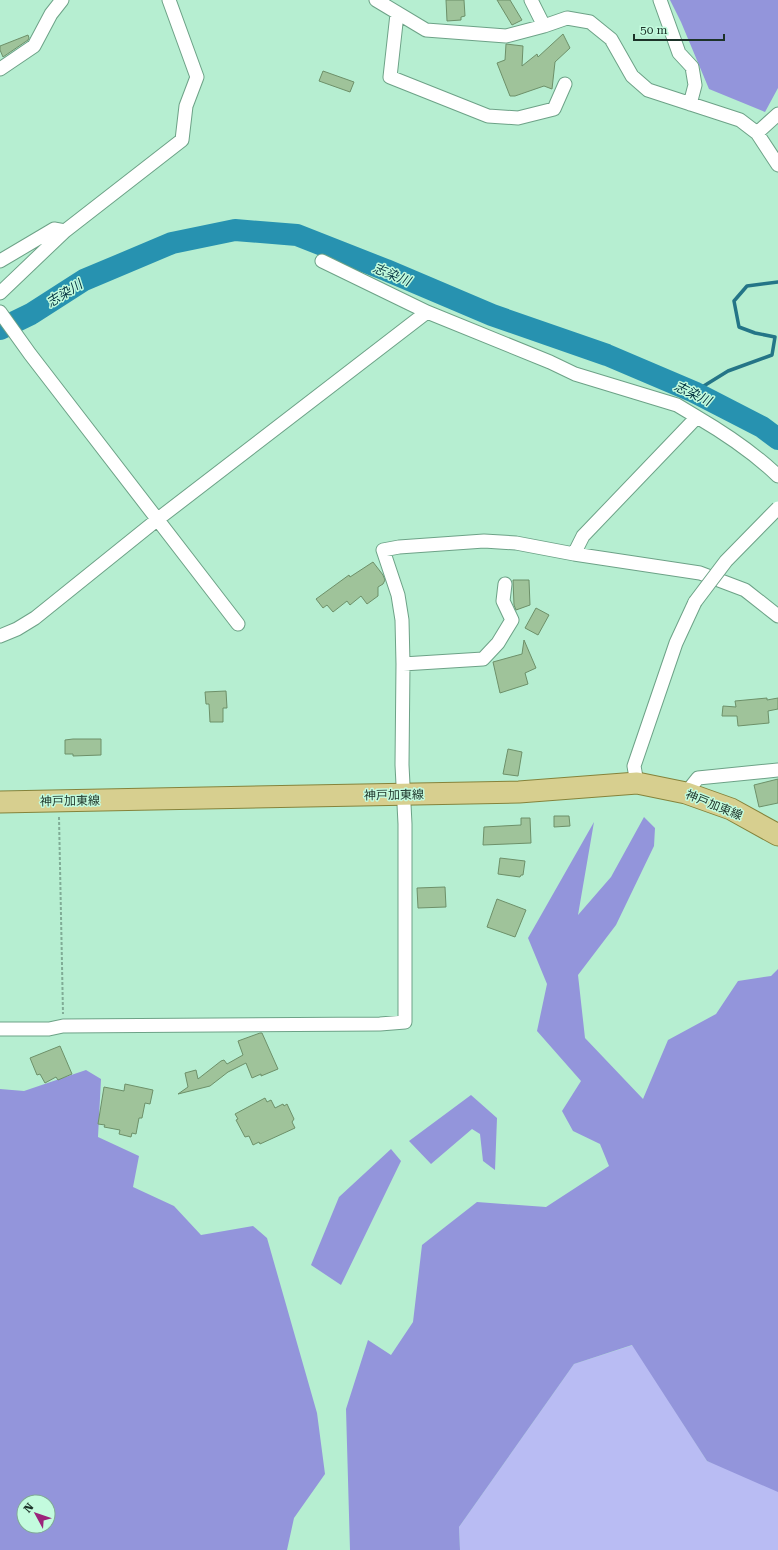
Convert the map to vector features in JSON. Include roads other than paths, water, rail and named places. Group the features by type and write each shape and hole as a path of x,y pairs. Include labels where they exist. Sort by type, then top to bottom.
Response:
{"main road":[{"name":"神戸加東線","path":"0,802 519,792 637,783 686,793 730,809 778,835"}],"street":[{"path":"0,69 34,46 51,14 62,0"},
{"path":"0,292 66,231 182,140 186,106 197,77 169,0"},
{"path":"531,0 544,26"},
{"path":"660,0 679,52 692,67 695,85 690,104"},
{"path":"383,2 398,14 426,30 506,36 567,18 590,22 611,38 632,76 648,90 740,120 757,133 778,165"},
{"path":"398,14 390,77 488,116 518,118 554,109 565,84"},
{"path":"757,133 778,114"},
{"path":"0,262 54,228 66,231"},
{"path":"322,261 427,312 550,362 574,374 677,405 731,437 761,460 778,476"},
{"path":"0,312 30,354 238,624"},
{"path":"0,636 35,618 158,519 427,312"},
{"path":"574,554 583,536 697,417"},
{"path":"637,783 634,766 676,643 695,602 726,561 778,508"},
{"path":"0,1029 49,1028 63,1026 380,1024 405,1022 405,824 403,795 402,620 399,601 384,550 399,547 484,541 516,542 574,554 700,573 745,590 778,616"},
{"path":"403,664 483,659 498,643 512,620 503,601 505,584"},
{"path":"686,793 698,778 778,770"}],"waterway":[{"name":"志染川","path":"0,329 31,314 84,280 172,243 235,230 297,235 386,270 492,315 607,355 694,392 762,427 778,439"},
{"path":"694,392 728,371 772,355 775,337 755,333 739,327 734,301 747,286 778,282"}]}
